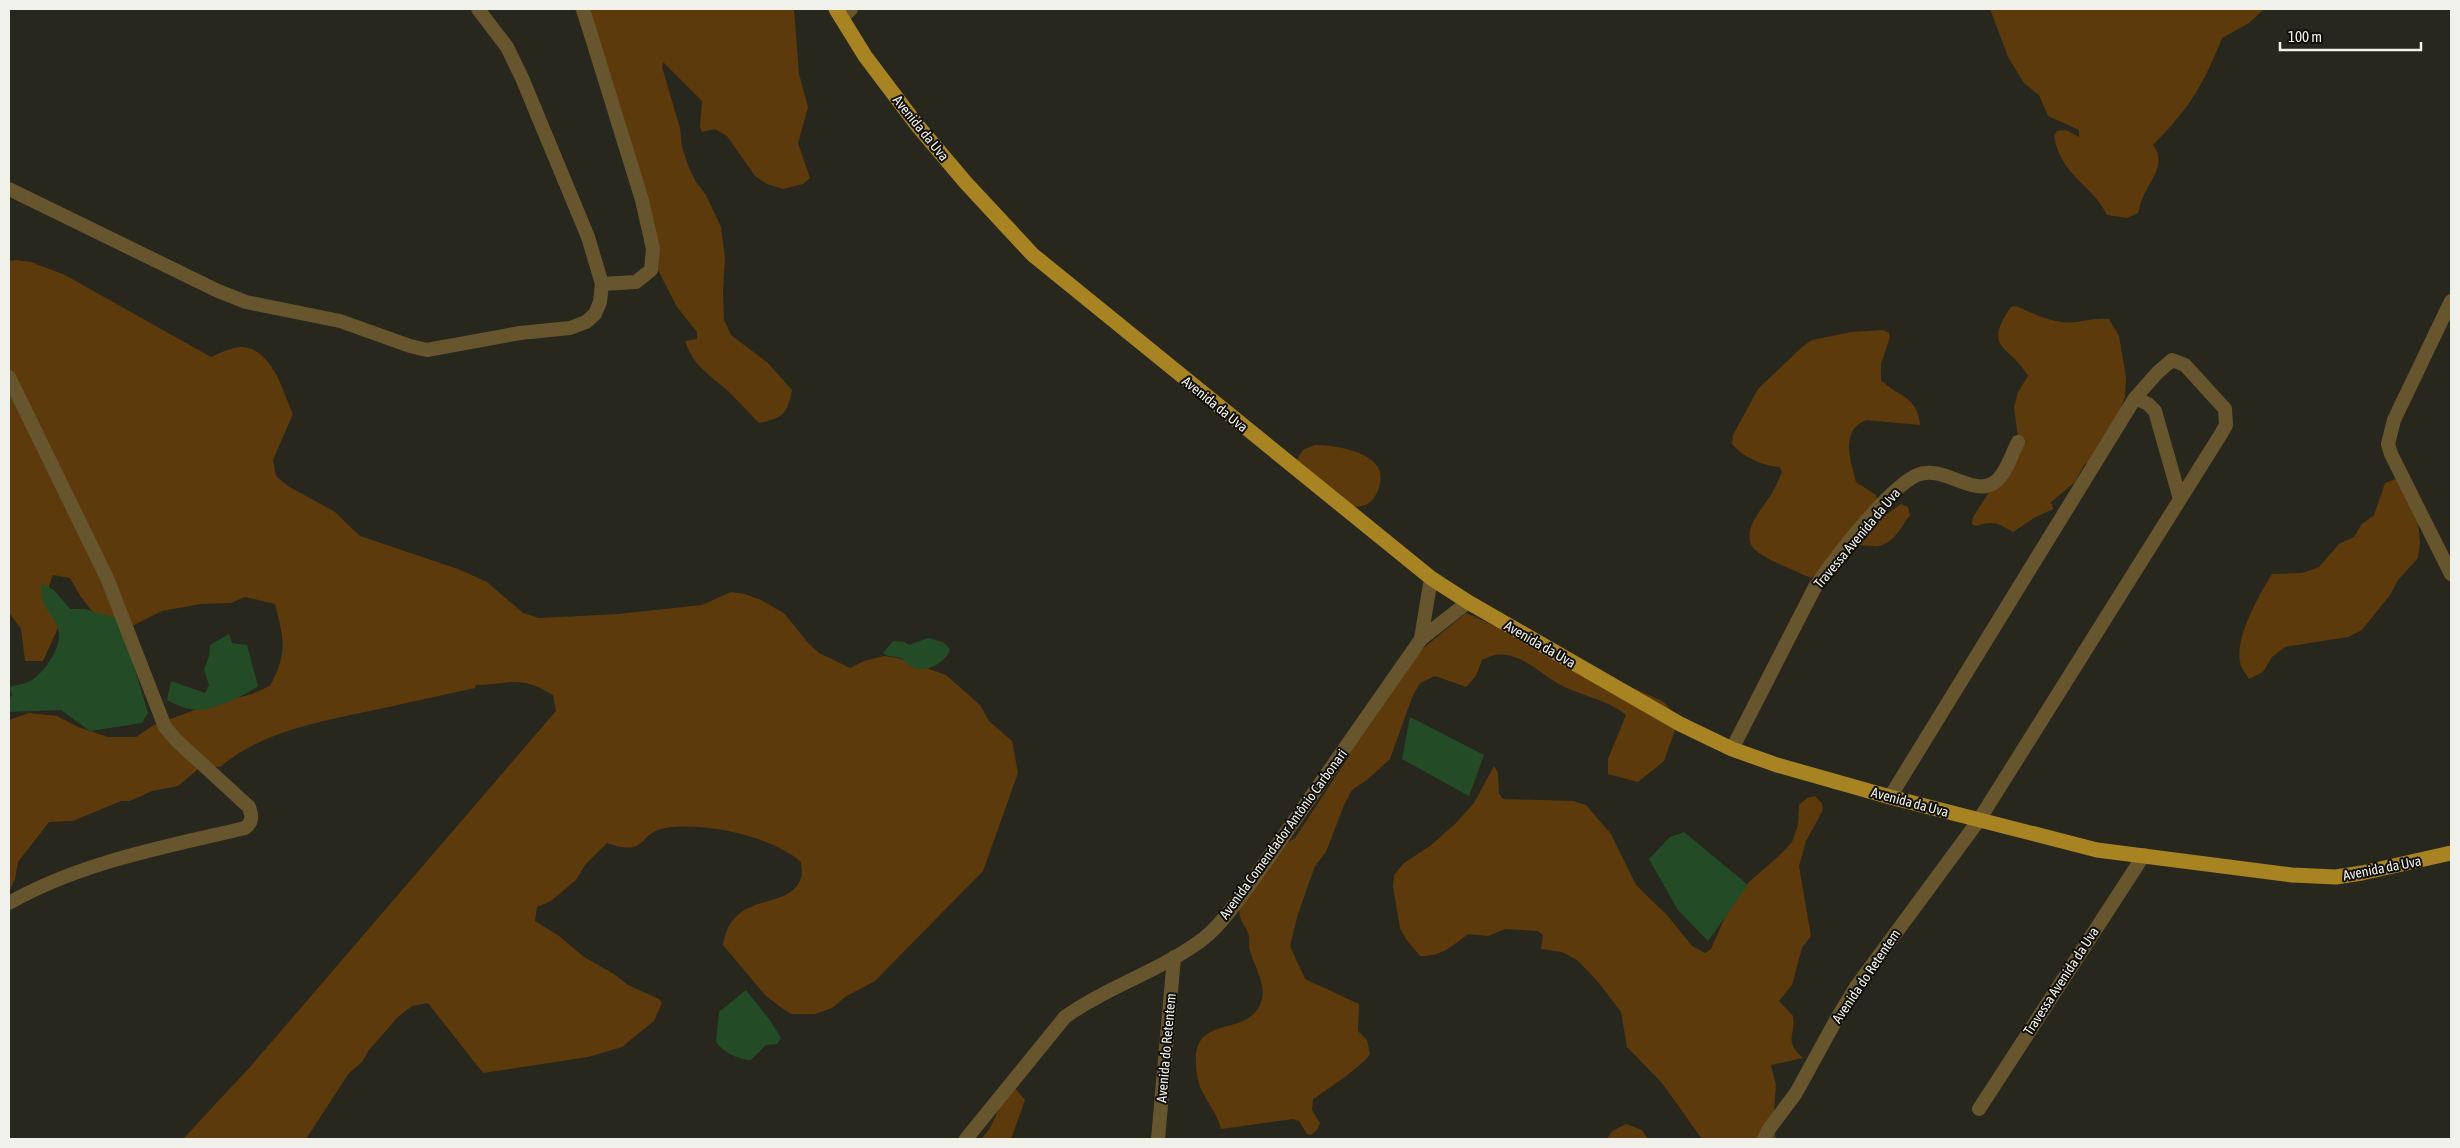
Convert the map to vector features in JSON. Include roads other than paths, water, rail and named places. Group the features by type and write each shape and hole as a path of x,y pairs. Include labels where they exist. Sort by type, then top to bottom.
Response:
{"main road":[{"name":"Avenida da Uva","path":"843,12 865,56 918,125 966,183 1033,255 1431,578 1468,602 1680,724 1732,749 1777,765 1890,797 2097,850 2315,877 2362,874 2451,854"}],"street":[{"path":"9,189 218,291 246,302 340,322 427,350 520,333 570,328 586,322 597,308 602,284 588,237 522,78 507,47 478,9"},
{"path":"583,9 642,200 653,249 651,270 636,282 602,284"},
{"path":"2451,301 2394,420 2388,444 2390,454 2451,574"},
{"name":"Avenida do Retentem","path":"1764,1139 1809,1072 1836,1020 1856,987 1979,820 2180,499 2208,459 2226,425 2225,409 2186,365 2176,360 2172,360 2162,368 2135,398"},
{"path":"9,377 108,578 164,727 249,807 252,814 249,824 245,828 76,870 38,886 9,903"},
{"path":"1890,797 2135,398 2148,404 2155,411 2180,499"},
{"name":"Travessa Avenida da Uva","path":"1732,749 1815,588 1828,568 1889,496 1907,480 1927,472 1937,472 1977,487 1986,488 1995,483 2003,473 2018,442"},
{"name":"Avenida Comendador Antônio Carbonari","path":"1421,639 1431,578"},
{"name":"Avenida Comendador Antônio Carbonari","path":"966,1139 1043,1042 1065,1018 1082,1005 1174,958 1201,941 1222,920 1248,887 1421,639 1468,602"},
{"name":"Travessa Avenida da Uva","path":"1979,1109 2144,855"},
{"name":"Avenida do Retentem","path":"1158,1139 1174,958"}]}
